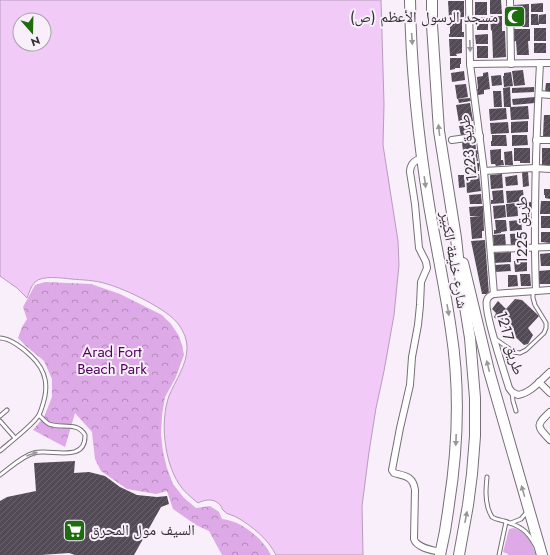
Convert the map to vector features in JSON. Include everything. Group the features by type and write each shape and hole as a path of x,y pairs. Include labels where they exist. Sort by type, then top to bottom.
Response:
{"main road":[{"name":"شارع خليفة الكبير","path":"410,0 418,126 429,204 451,330 456,399 456,443 452,487 440,554"},
{"name":"شارع خليفة الكبير","path":"432,0 432,25 439,131 470,338 475,398 475,436 472,474 459,555"},
{"name":"شارع خليفة الكبير","path":"456,238 468,279 489,371 542,554"}],"street":[{"name":"طريق 1223","path":"469,0 470,64 484,171 494,294"},
{"path":"510,0 511,64"},
{"name":"طريق 1225","path":"534,291 536,140 540,63"},
{"path":"470,64 550,63"},
{"path":"539,94 550,95"},
{"path":"452,140 480,136"},
{"path":"536,140 550,140"},
{"path":"422,158 413,162 410,172 415,204 419,248 426,262 427,268 421,282 419,318 412,357 410,384 392,470 394,474 409,478 414,484 415,542 419,546 440,554"},
{"path":"484,171 536,168 550,169"},
{"path":"491,249 550,247"},
{"path":"494,294 550,290"},
{"name":"طريق 1217","path":"494,294 486,301 487,310 494,338 512,392 518,395 521,394 540,382 550,372"},
{"path":"540,382 550,393"},
{"path":"550,412 539,425 540,429 550,440"}],"lane":[{"path":"494,338 514,352 520,353 526,350 544,333 546,324 535,305 533,298 534,291"},
{"path":"0,338 3,338 28,352 40,365 46,383 44,401 39,415 26,429 0,451"},
{"path":"512,392 516,411"},
{"path":"0,416 7,410"},
{"path":"0,476 24,457 34,453 70,453 79,451 81,448 84,443 85,435 80,429 77,427 63,427 50,424 39,415"},
{"path":"0,421 15,438"},
{"path":"487,477 485,493 486,502 490,513 495,518 521,528 528,534 542,554"},
{"path":"508,523 521,519 528,509"},
{"path":"499,555 508,523"}],"green space":[{"name":"Arad Fort Beach Park","path":"45,282 91,284 120,294 162,315 171,324 179,336 184,355 175,379 165,397 162,415 161,434 163,452 173,484 184,498 196,508 210,506 219,512 222,519 237,523 251,531 262,542 271,555 222,555 209,531 196,525 173,509 167,491 156,494 127,489 101,471 95,459 92,432 75,413 65,447 33,430 44,417 52,397 52,379 44,361 18,338 27,319 23,307 35,285"},
{"path":"514,528 526,535 531,542 536,555 508,555 503,552 509,529"}],"shaded area":[{"path":"0,0 381,0 384,104 383,145 398,241 399,265 394,315 376,408 362,506 363,555 276,555 269,544 255,529 225,512 219,503 210,500 198,503 183,490 174,475 170,464 164,429 166,406 185,361 187,345 181,328 166,313 146,300 124,290 89,280 42,278 35,282 27,298 17,288 0,276"}],"building":[{"path":"490,0 501,0 502,14 490,14"},
{"path":"448,1 464,1 464,17 449,18"},
{"path":"475,2 487,2 487,15 475,15"},
{"path":"543,3 543,12 531,12 531,4"},
{"path":"529,4 529,27 514,27 514,5"},
{"path":"531,14 538,14 539,25 531,25"},
{"path":"546,14 546,24 539,24 539,15"},
{"path":"490,16 502,16 502,31 505,31 506,57 493,58"},
{"path":"477,17 488,17 488,30 477,30"},
{"path":"450,19 462,19 462,32 464,32 464,37 449,37"},
{"path":"534,28 546,28 546,41 534,41"},
{"path":"513,29 530,29 530,41 528,41 529,55 517,55 516,41 513,42"},
{"path":"488,34 488,44 476,44 475,35"},
{"path":"449,39 462,39 462,53 456,54 457,56 450,56"},
{"path":"534,43 546,43 546,53 534,53"},
{"path":"477,46 488,46 488,58 477,58"},
{"path":"450,58 461,58 460,68 450,70"},
{"path":"523,70 525,85 514,86 512,71"},
{"path":"464,71 465,80 452,82 451,73"},
{"path":"488,72 490,89 484,90 484,94 478,95 477,77 483,76 483,73"},
{"path":"511,72 513,86 504,87 504,73"},
{"path":"501,75 502,85 492,86 491,76"},
{"path":"546,83 550,83 550,92 545,92"},
{"path":"466,84 468,97 457,99 455,85"},
{"path":"510,87 511,107 528,106 529,119 511,120 510,107 504,107 503,88"},
{"path":"534,87 534,92 512,93 512,88"},
{"path":"493,91 501,91 502,107 494,107"},
{"path":"535,97 535,103 513,105 512,99"},
{"path":"470,98 471,101 459,103 458,99"},
{"path":"470,103 473,121 459,123 456,105"},
{"path":"506,108 507,119 490,121 489,109"},
{"path":"544,115 550,115 550,136 543,136"},
{"path":"528,121 528,132 511,133 511,122"},
{"path":"508,122 509,133 491,134 490,123"},
{"path":"472,124 473,134 461,136 459,126"},
{"path":"492,135 506,135 507,146 491,146"},
{"path":"512,135 527,135 528,145 512,146"},
{"path":"475,140 476,149 463,151 462,142"},
{"path":"514,148 530,148 530,163 520,163 520,161 514,161"},
{"path":"542,148 550,148 550,167 542,167"},
{"path":"501,149 501,160 503,160 504,165 496,166 495,164 491,164 490,150"},
{"path":"478,150 478,161 464,164 463,154"},
{"path":"512,151 513,165 505,165 504,152"},
{"path":"475,163 480,163 479,171 465,172 464,166 475,165"},
{"path":"522,172 528,172 529,186 523,187"},
{"path":"479,174 481,191 467,193 466,175"},
{"path":"502,174 503,188 491,189 490,175"},
{"path":"458,175 464,175 465,187 459,188"},
{"path":"517,175 518,185 506,186 505,177"},
{"path":"544,189 550,189 550,199 545,198"},
{"path":"503,190 504,203 491,204 491,200 493,200 492,191"},
{"path":"523,190 524,201 507,203 506,191"},
{"path":"481,194 482,204 470,204 469,195"},
{"path":"541,201 550,201 550,214 540,214"},
{"path":"531,202 532,209 529,210 528,207 519,208 519,203"},
{"path":"517,203 518,216 507,217 506,204"},
{"path":"505,205 506,217 494,219 493,206"},
{"path":"483,206 484,231 482,231 482,238 472,239 470,217 480,216 470,216 469,207"},
{"path":"541,216 550,216 550,228 541,228"},
{"path":"495,220 506,220 507,231 494,234 494,230 496,230"},
{"path":"521,220 522,230 510,231 509,221"},
{"path":"541,232 550,232 550,243 541,242"},
{"path":"524,233 525,244 511,246 510,234"},
{"path":"505,234 506,247 494,248 493,235"},
{"path":"485,240 489,294 482,294 471,241"},
{"path":"511,252 511,262 494,263 494,253"},
{"path":"550,253 550,266 541,266 540,254"},
{"path":"527,260 527,271 515,272 514,261"},
{"path":"510,264 511,271 495,272 495,265"},
{"path":"550,270 550,284 539,284 539,271"},
{"path":"520,274 530,274 531,286 521,286"},
{"path":"508,275 517,275 518,286 508,287"},
{"path":"515,299 522,300 539,316 528,328 533,335 528,344 524,345 494,317 496,313 492,309 498,301 506,309"},
{"name":"السيف مول المحرق","path":"75,461 74,473 89,472 105,476 120,487 137,495 157,497 167,496 169,504 161,507 134,555 75,555 69,553 0,555 0,501 7,497 36,491 34,463"}],"place":[{"name":"مسجد الرسول الأعظم (ص)","path":"514,17"},
{"name":"السيف مول المحرق","path":"74,530"}]}
